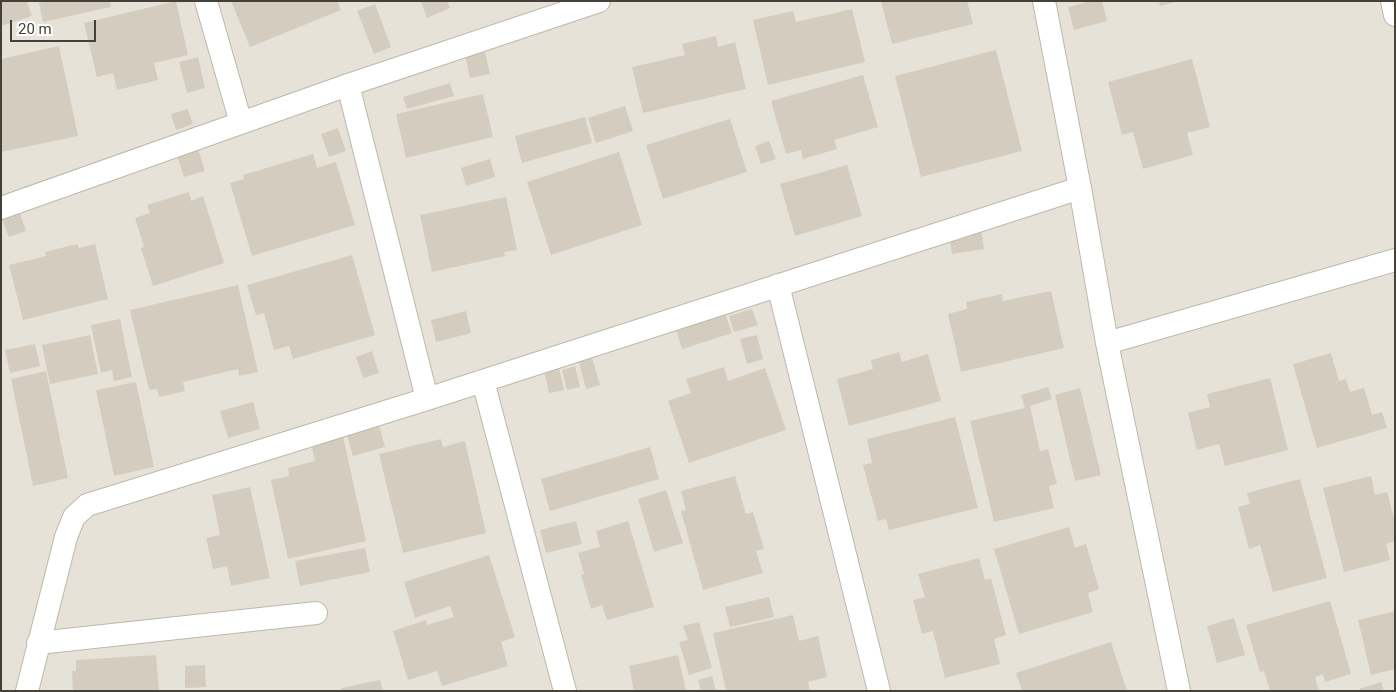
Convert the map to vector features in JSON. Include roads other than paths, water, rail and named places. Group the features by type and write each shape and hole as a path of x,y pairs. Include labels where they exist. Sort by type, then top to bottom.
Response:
{"street":[{"path":"206,1 241,123"},
{"path":"1,208 348,85 599,1"},
{"path":"1044,1 1108,343 1179,691"},
{"path":"1392,1 1395,15"},
{"path":"348,85 427,399"},
{"path":"27,691 66,537 74,516 87,504 427,399 1080,188"},
{"path":"1108,343 1395,260"},
{"path":"778,285 879,691"},
{"path":"483,381 565,691"},
{"path":"38,643 316,613"}]}
